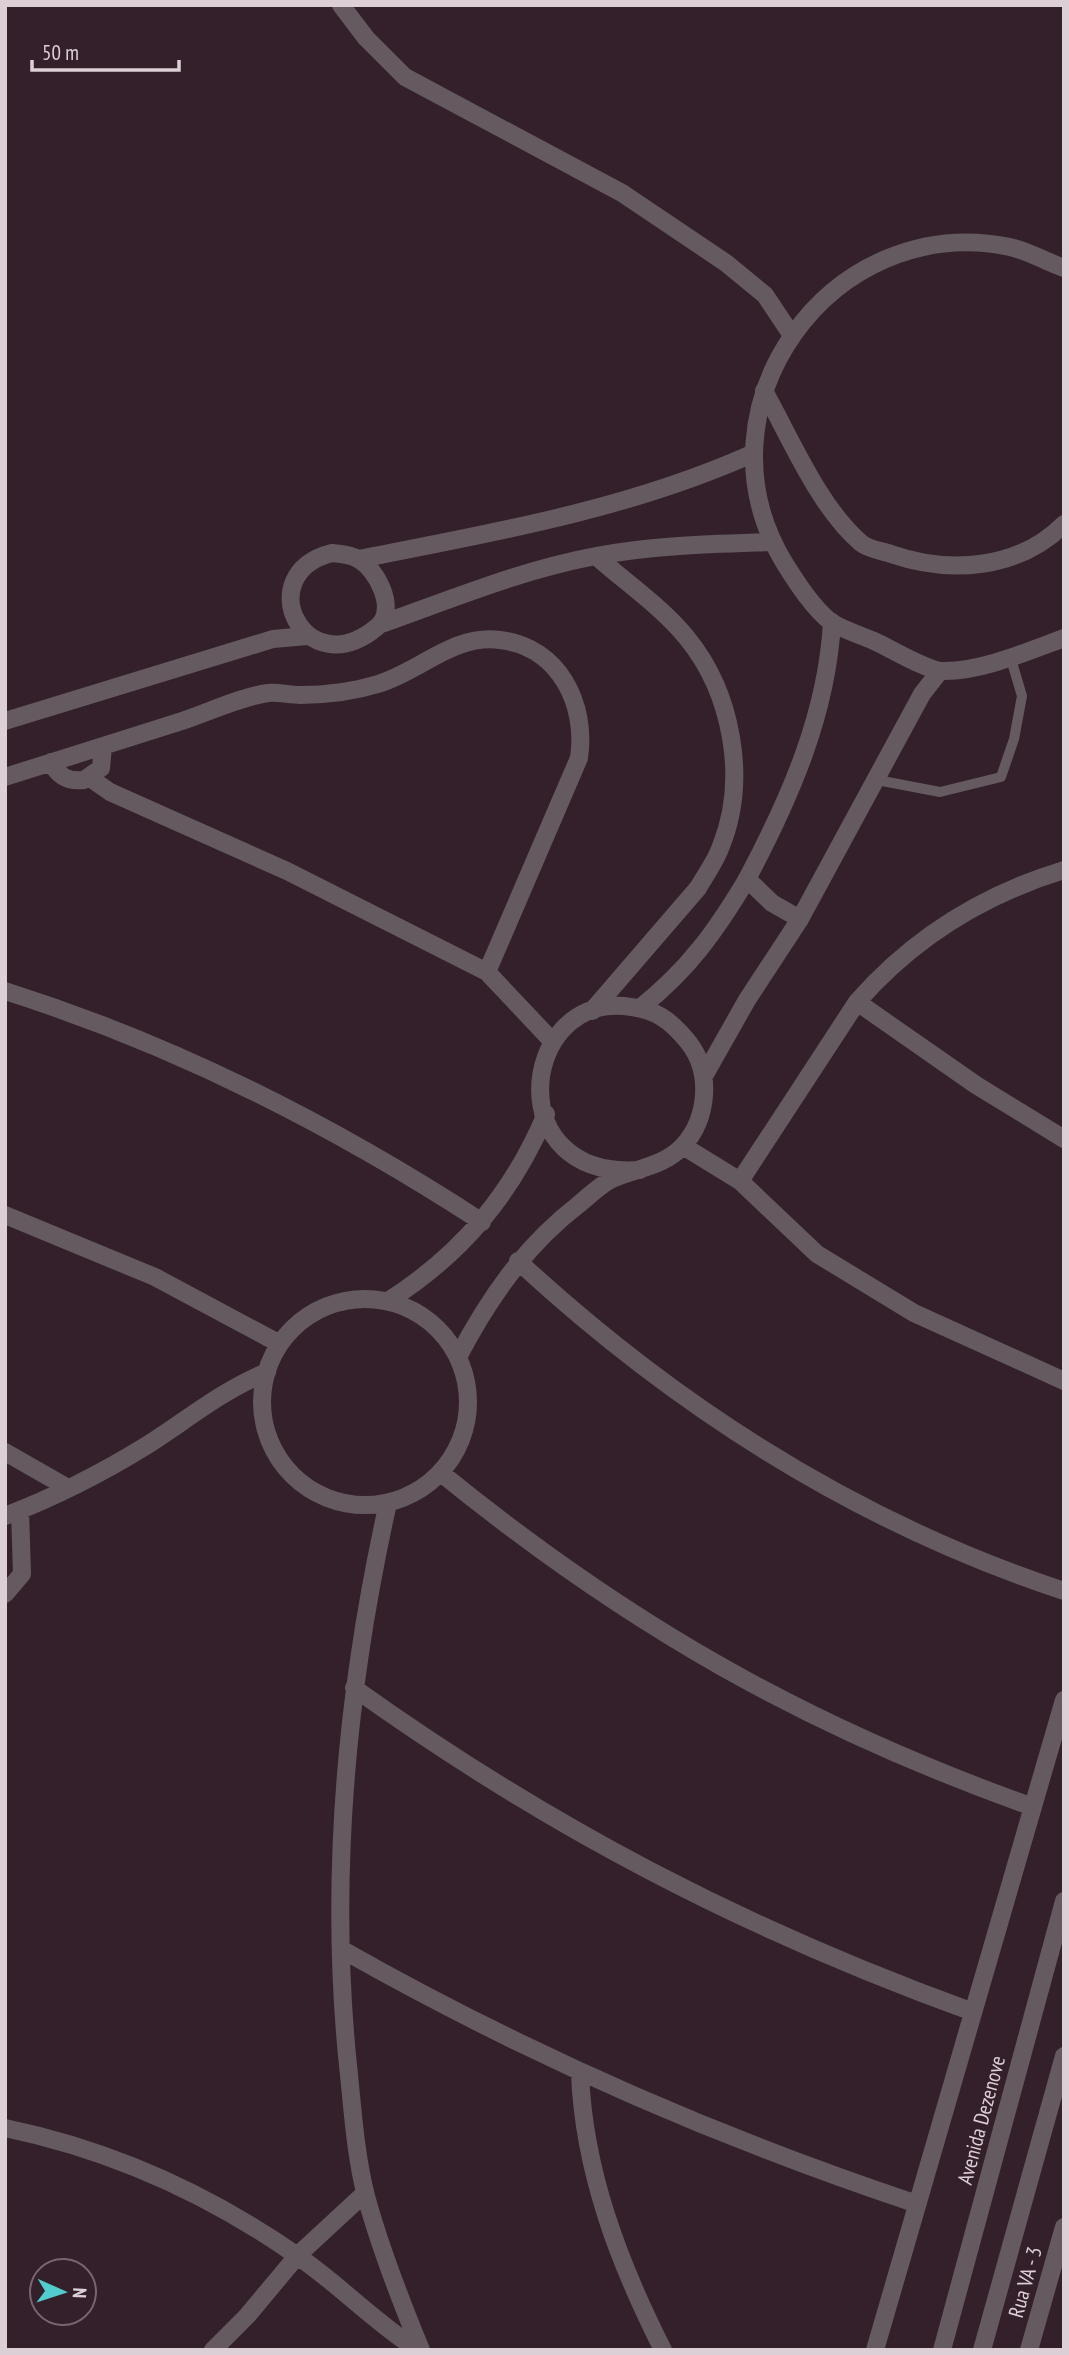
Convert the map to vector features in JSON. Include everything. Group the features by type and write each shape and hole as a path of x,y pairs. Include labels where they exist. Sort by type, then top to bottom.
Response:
{"street":[{"path":"341,5 366,38 405,77 634,200 726,263 765,295 791,334"},
{"path":"1064,268 1010,247 948,243 887,257 833,288 791,334 764,391 754,453 759,500 772,542 791,572 832,622 940,671 1011,659 1064,638"},
{"path":"764,391 826,500 862,545 914,562 960,567 1014,558 1051,537 1064,524"},
{"path":"307,636 298,625 290,600 298,573 307,563 332,553 359,559 645,496 705,475 754,453"},
{"path":"5,720 273,639 307,636 333,646 346,645 381,624 519,574 596,556 659,546 772,542"},
{"path":"592,1012 698,888 711,866 722,845 728,819 733,768 728,715 688,639 596,556"},
{"path":"359,559 370,568 383,590 385,607 381,624"},
{"path":"640,1008 675,980 704,946 747,879 766,843 817,721 832,622"},
{"path":"5,777 269,693 333,694 380,684 460,643 502,640 529,649 554,667 573,694 578,709 581,741 579,758 487,972"},
{"path":"704,1076 747,1000 800,919 922,694 940,671"},
{"path":"90,778 101,768 103,746"},
{"path":"51,762 60,775 68,779 90,778 110,792 287,871 487,972 554,1042"},
{"path":"740,1181 857,1002 899,959 946,923 1001,892 1064,870"},
{"path":"747,879 772,903 800,919"},
{"path":"5,991 117,1030 243,1085 365,1149 482,1222"},
{"path":"857,1002 976,1085 1064,1139"},
{"path":"458,1357 496,1292 518,1261 566,1214 612,1180 640,1170 663,1161 683,1146 697,1125 704,1101 704,1076 697,1052 674,1024 656,1012 616,1006 592,1012 570,1024 554,1042 542,1064 539,1089 542,1114 553,1136 570,1154 592,1167 616,1172 640,1170"},
{"path":"388,1301 438,1266 482,1222 519,1171 546,1114 542,1114"},
{"path":"683,1146 740,1181 817,1254 914,1313 1064,1381"},
{"path":"5,1215 155,1277 280,1344"},
{"path":"518,1261 631,1359 764,1452 817,1483 925,1537 1064,1591"},
{"path":"358,1299 388,1301 416,1312 440,1332 458,1357 467,1387 467,1418 458,1447 441,1473 417,1492 388,1503 357,1506 327,1499 301,1483 280,1461 267,1433 262,1402 267,1372 280,1344 301,1321 327,1306 358,1299"},
{"path":"5,1594 22,1574 13,1513 68,1488 148,1445 223,1392 267,1372"},
{"path":"5,1452 68,1488"},
{"path":"441,1473 590,1587 705,1660 865,1742 1032,1807"},
{"path":"388,1503 366,1611 354,1688 341,1843 341,1950 347,2054 365,2193 419,2350"},
{"path":"354,1688 488,1780 629,1862 779,1935 973,2012"},
{"path":"875,2350 1064,1700"},
{"name":"Avenida Dezenove","path":"943,2350 1064,1901"},
{"path":"341,1950 499,2035 580,2074 746,2144 917,2204"},
{"path":"982,2350 1064,2056"},
{"path":"580,2074 582,2116 600,2196 627,2274 663,2350"},
{"path":"5,2127 81,2146 163,2177 203,2197 298,2255 387,2330 419,2350"},
{"path":"213,2350 247,2316 298,2255 365,2193"},
{"name":"Rua VA - 3","path":"1029,2350 1064,2227"}],"lane":[{"path":"877,780 940,792 1001,777 1014,739 1022,696 1011,659"}]}
